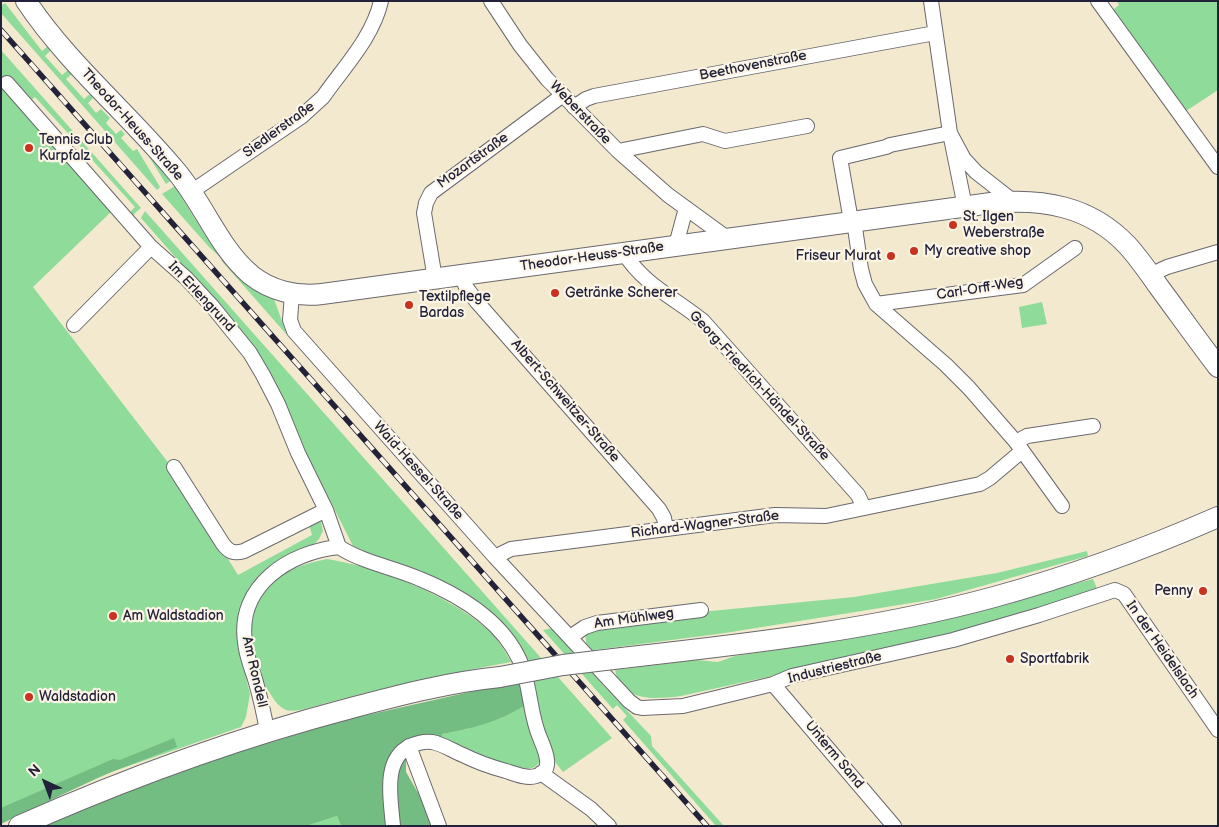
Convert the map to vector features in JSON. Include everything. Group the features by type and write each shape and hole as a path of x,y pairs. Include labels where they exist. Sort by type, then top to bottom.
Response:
{"street":[{"name":"Theodor-Heuss-Straße","path":"26,1 64,51 166,159 234,259 261,282 278,290 292,294 315,295 853,221 1013,201 1036,201 1062,206 1078,212 1112,231 1127,245 1218,367"},
{"name":"Siedlerstraße","path":"190,192 301,117 319,102 368,34 376,18 381,1"},
{"name":"Weberstraße","path":"491,1 520,45 547,79 574,107 647,177 727,238"},
{"path":"931,1 950,133 966,207"},
{"path":"1098,1 1218,167"},
{"name":"Beethovenstraße","path":"574,107 594,96 935,33"},
{"name":"Im Erlengrund","path":"7,83 151,247 199,292 250,353 272,391 298,453 326,510 339,547"},
{"name":"Mozartstraße","path":"435,279 424,213 431,193 563,95"},
{"path":"618,151 702,134 725,141 807,126"},
{"path":"950,133 961,154 976,172 1013,201"},
{"path":"950,133 890,145 886,148 840,158 865,284 876,304 946,365 969,388 1019,446 1062,506"},
{"path":"676,245 686,208"},
{"path":"74,324 151,247"},
{"name":"Carl-Orff-Weg","path":"876,304 1023,284 1075,248"},
{"path":"1150,275 1167,267 1218,252"},
{"name":"Georg-Friedrich-Händel-Straße","path":"624,253 645,279 703,321 858,495 864,508"},
{"name":"Albert-Schweitzer-Straße","path":"461,275 466,287 477,302 659,509 664,518 666,528"},
{"name":"Waid-Hessel-Straße","path":"292,294 290,320 294,331 495,557 570,638"},
{"path":"1019,446 1027,436 1093,426"},
{"name":"Richard-Wagner-Straße","path":"495,557 511,549 666,528 775,515 826,516 980,484 990,478 1019,446"},
{"path":"174,467 223,544 231,552 244,551 326,510"},
{"path":"19,826 139,775 267,731 377,701 471,681 563,666 811,634 919,614 983,599 1084,570 1157,544 1218,517"},
{"path":"339,547 352,556 419,578 445,591 469,605 500,630 515,652 524,673 535,723 548,757 548,764 541,773 529,776 496,769 433,742 423,742 409,746 399,755 392,767 393,826"},
{"name":"Am Rondell","path":"267,731 245,641 245,623 250,602 265,580 282,566 293,560 326,549 339,547"},
{"name":"Industriestraße","path":"570,638 629,701 637,707 683,706 773,684 799,675 953,640 1039,615 1112,590 1119,590 1124,594"},
{"name":"In der Heidelslach","path":"1124,594 1218,730"},
{"name":"Am Mühlweg","path":"570,638 585,627 597,623 701,610"},
{"name":"Unterm Sand","path":"773,684 894,826"},
{"path":"409,746 439,826"},
{"path":"541,773 586,805 609,826"}],"green space":[{"path":"1117,1 1218,1 1218,90 1183,113 1110,12 1119,5"},
{"path":"5,3 42,51 48,46 51,50 45,56 62,75 68,70 72,74 66,79 84,99 90,94 93,98 88,103 96,113 101,109 110,118 106,123 116,134 121,130 125,134 121,138 133,151 137,149 160,187 157,190 1,13 1,6"},
{"path":"1,50 141,208 133,217 129,213 135,207 35,97 30,101 18,86 3,76 1,85"},
{"path":"1,85 112,211 33,287 170,465 238,575 312,535 309,525 317,521 321,522 323,531 319,539 308,550 292,556 238,622 238,645 250,694 246,717 241,727 114,771 1,822"},
{"path":"148,153 172,180 166,184"},
{"path":"175,186 203,232 221,256 209,247 162,194"},
{"path":"145,211 612,738 563,772 555,762 540,761 532,768 513,766 442,737 442,734 467,729 524,706 512,637 391,563 353,546 302,445 284,401 177,259 141,218"},
{"path":"223,259 274,299 287,335 221,260"},
{"path":"1042,302 1047,324 1022,328 1019,307"},
{"path":"1087,551 1088,556 936,599 725,633 587,651 585,630 701,612 854,597 997,573"},
{"path":"327,559 370,569 416,586 439,597 479,622 497,639 511,662 398,685 302,710 286,710 280,706 268,690 256,665 251,637 255,609 261,596 283,574 304,565"},
{"path":"1093,579 1098,591 916,644 681,696 651,698 632,694 619,681 615,670 697,660 718,662 735,656 805,646 938,621"},
{"path":"554,628 603,685 651,736 652,746 724,826 716,826 623,720 627,716 617,705 613,709 543,630"},
{"path":"521,683 524,706 513,712 484,724 442,734 442,737 429,734 411,741 406,756 406,772 437,826 341,826 337,816 306,826 36,826 52,818 218,758 345,720 474,691"},
{"path":"174,738 177,747 101,776 1,824 1,808 113,759 120,760"},
{"path":"337,816 341,826 306,826"}],"railway":[{"path":"1,30 707,826"}],"place":[{"name":"Tennis Club Kurpfalz","path":"29,148"},
{"name":"St. Ilgen Weberstraße","path":"953,225"},
{"name":"My creative shop","path":"914,251"},
{"name":"Friseur Murat","path":"891,256"},
{"name":"Getränke Scherer","path":"555,293"},
{"name":"Textilpflege Bardas","path":"409,305"},
{"name":"Penny","path":"1203,591"},
{"name":"Am Waldstadion","path":"113,616"},
{"name":"Sportfabrik","path":"1010,659"},
{"name":"Waldstadion","path":"29,697"}]}
